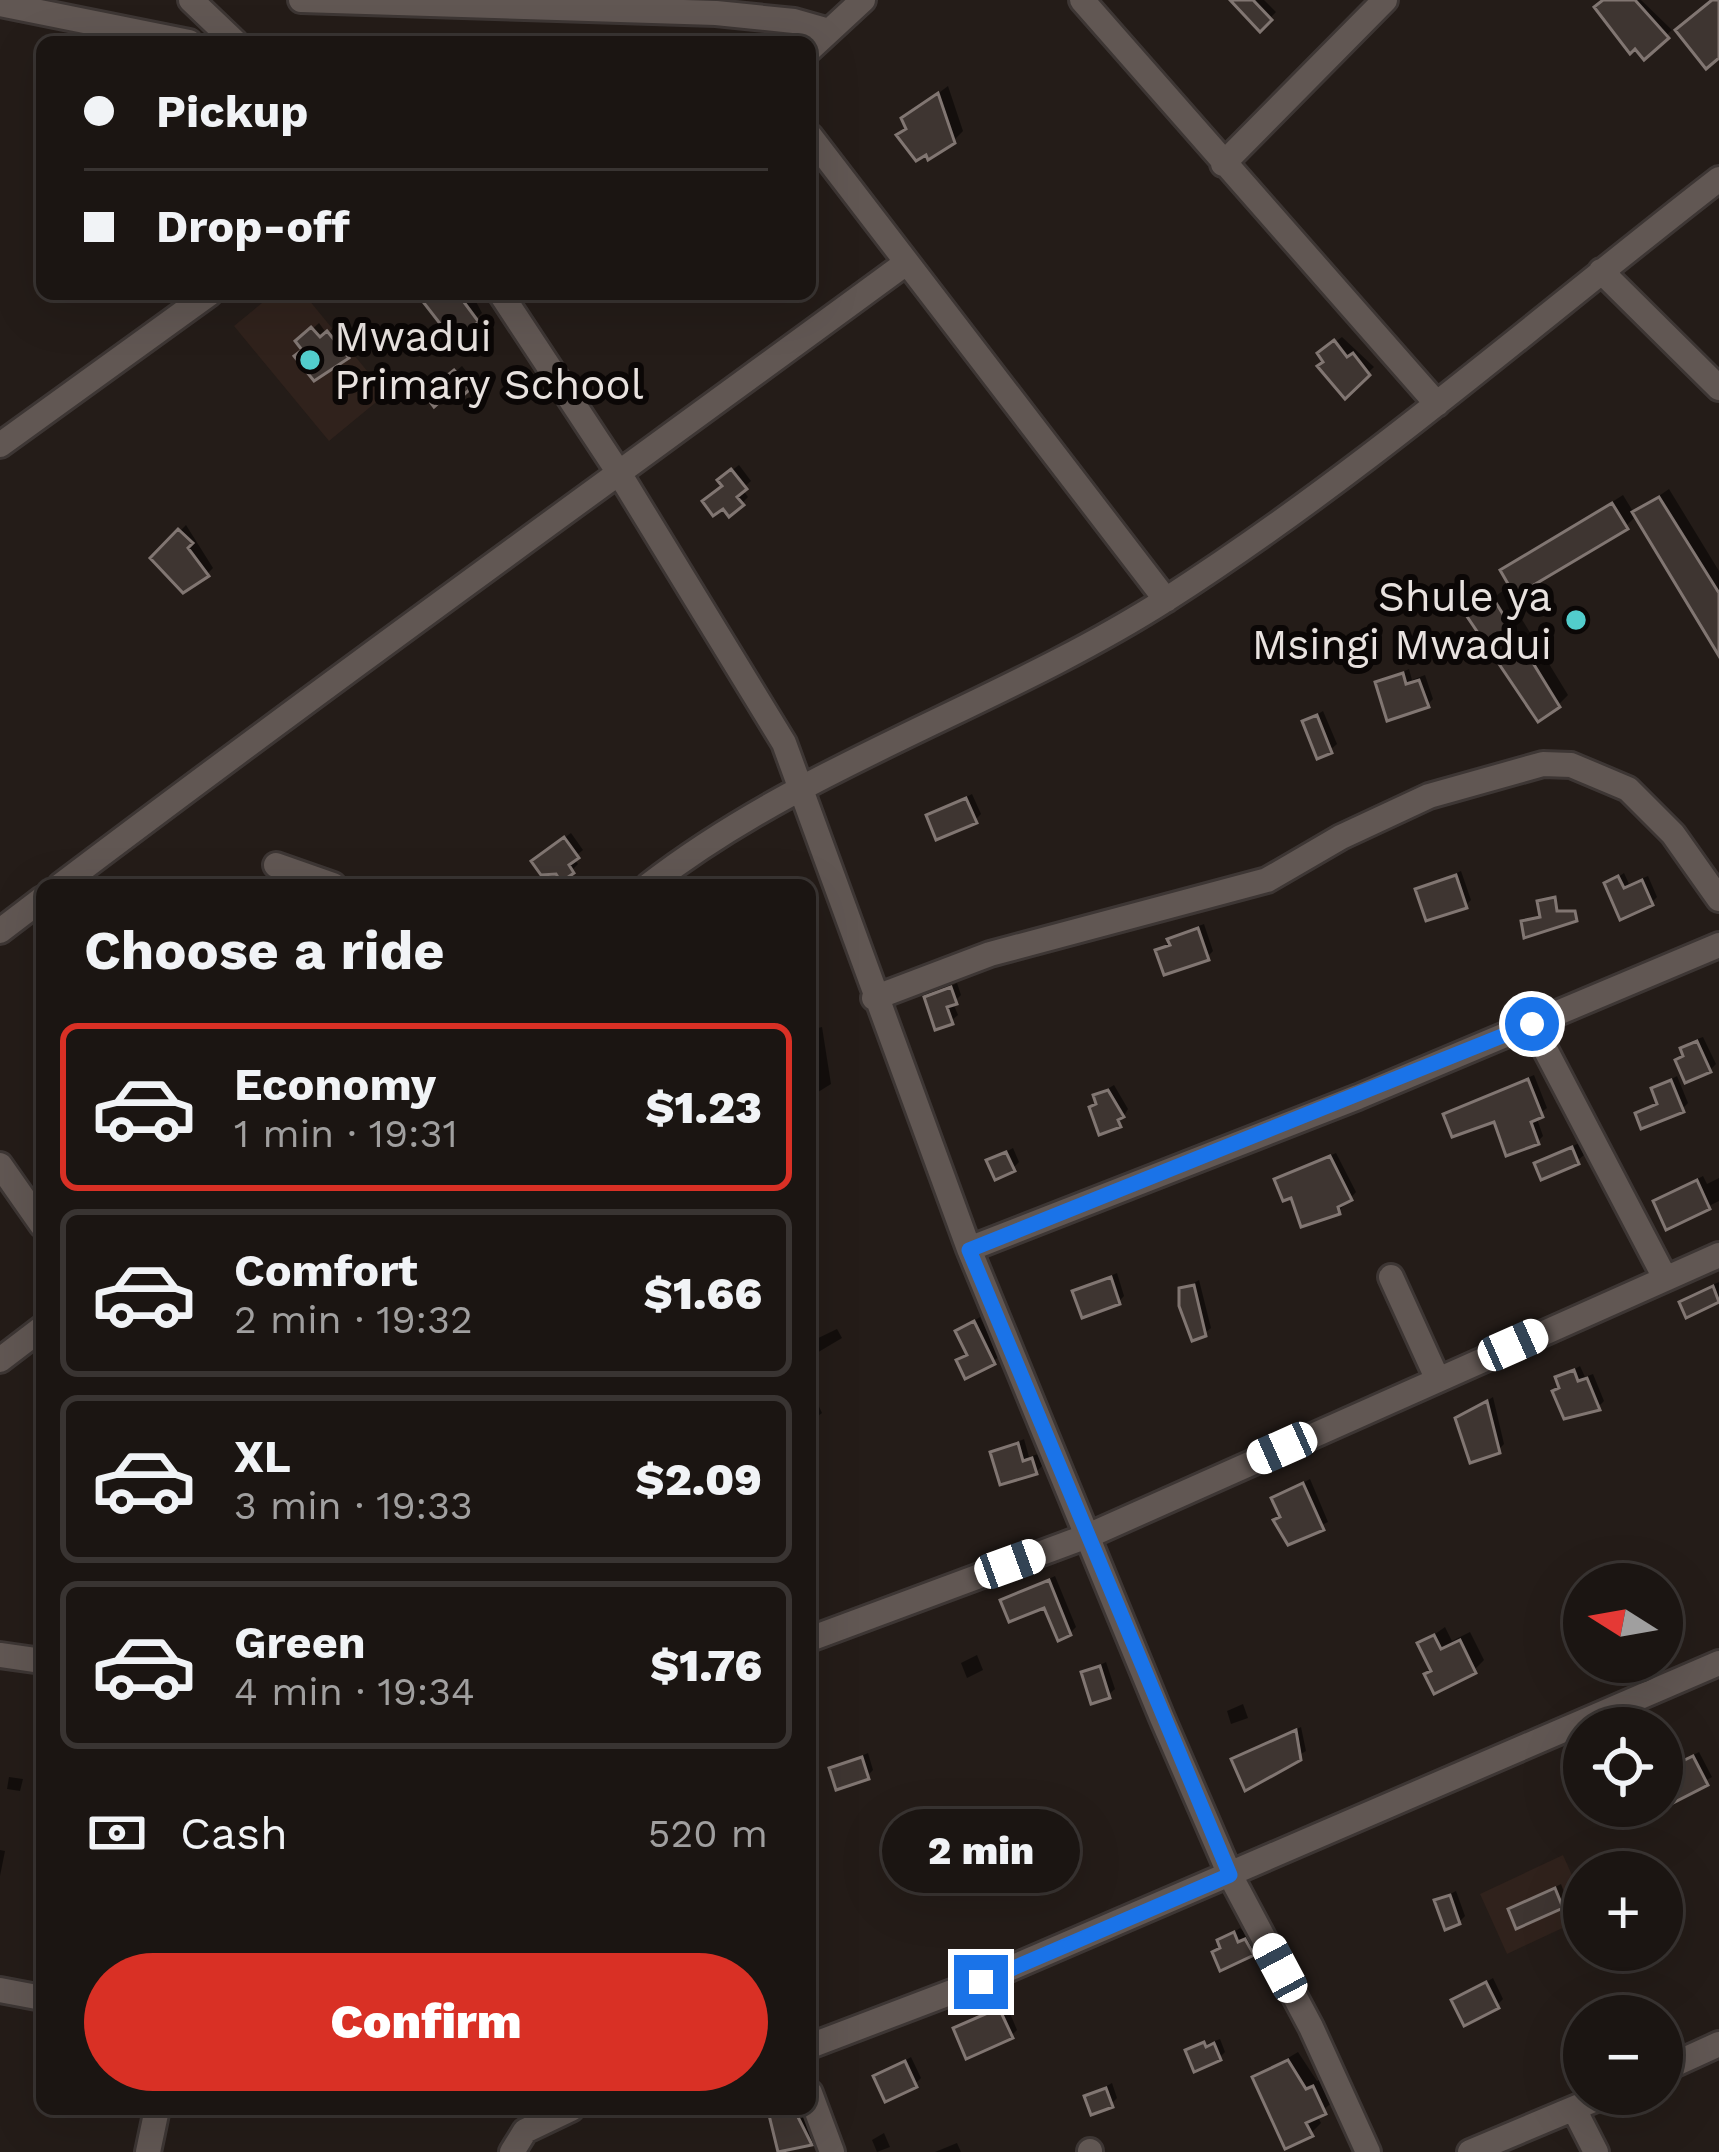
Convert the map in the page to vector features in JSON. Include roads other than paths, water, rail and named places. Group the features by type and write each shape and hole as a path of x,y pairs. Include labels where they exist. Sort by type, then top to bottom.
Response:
{"street":[{"path":"191,0 229,36"},
{"path":"301,0 716,13 794,21 814,36"},
{"path":"819,40 863,0"},
{"path":"1082,0 1437,404"},
{"path":"1223,164 1385,0"},
{"path":"0,4 159,36"},
{"path":"816,144 1166,600"},
{"path":"658,879 728,831 1166,600 1437,404 1719,179"},
{"path":"69,879 172,797 346,677 906,263"},
{"path":"1600,271 1719,388"},
{"path":"0,445 201,300"},
{"path":"505,300 620,473 784,743 798,793 969,1250 1230,1875 1311,2027 1368,2152"},
{"path":"874,998 990,954 1267,880 1341,837 1429,796 1543,764 1583,769 1628,789 1673,834 1719,899"},
{"path":"276,866 315,879"},
{"path":"0,931 36,904"},
{"path":"969,1250 1719,945"},
{"path":"1532,1024 1666,1278"},
{"path":"0,1165 36,1216"},
{"path":"816,1637 1090,1535 1719,1255"},
{"path":"1391,1277 1437,1378"},
{"path":"0,1360 36,1333"},
{"path":"0,1655 36,1660"},
{"path":"816,2045 981,1982 1719,1663"},
{"path":"0,1990 36,1997"},
{"path":"1683,2060 1719,2044"},
{"path":"816,2109 832,2152"},
{"path":"1470,2152 1563,2114"},
{"path":"148,2152 156,2115"},
{"path":"512,2152 525,2131 558,2115"},
{"path":"1577,2115 1596,2152"}],"place":[{"name":"Mwadui Primary School","path":"310,360"},
{"name":"Shule ya Msingi Mwadui","path":"1576,620"}]}
